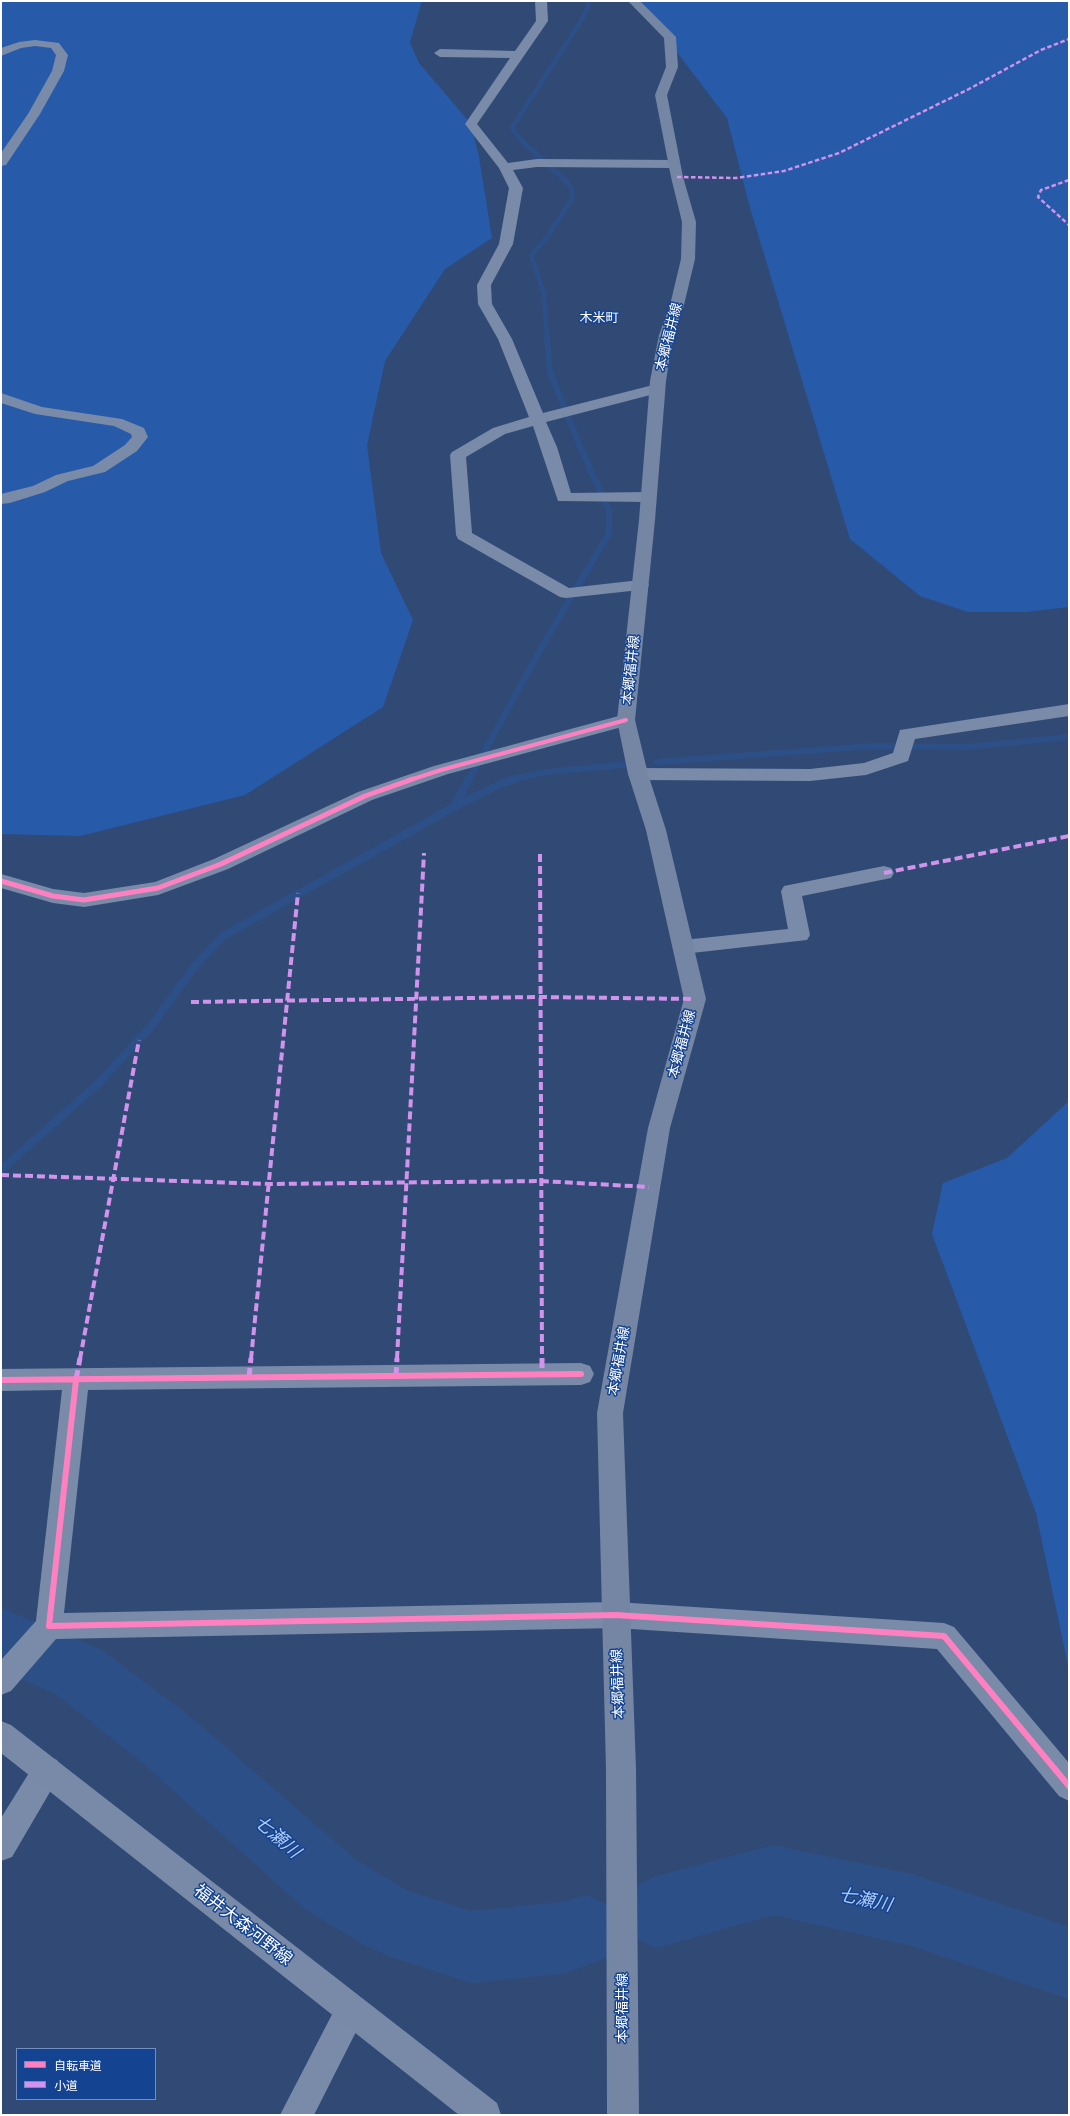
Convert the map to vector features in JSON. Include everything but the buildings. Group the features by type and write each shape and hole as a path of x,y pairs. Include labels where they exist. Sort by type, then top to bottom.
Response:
{"main road":[{"name":"本郷福井線","path":"623,2115 621,1769 610,1413 659,1128 694,998 656,830 638,774 626,720 640,585 657,389 666,335 677,305 688,259 689,222 674,164 660,95 672,67 670,37 634,1"},
{"name":"福井大森河野線","path":"1,1735 485,2115"}],"street":[{"path":"541,1 542,21 517,55 471,124 505,167 516,188 506,244 484,285 485,304 505,339 549,447 564,498 648,498"},
{"path":"1,52 19,44 35,43 55,45 62,55 58,71 34,114 1,162"},
{"path":"440,53 517,55"},
{"path":"505,167 537,164 674,164"},
{"path":"640,585 566,594 464,535 458,455 499,431 657,389"},
{"path":"1,398 40,411 117,422 138,430 140,437 131,448 99,469 62,478 39,489 4,500 1,499"},
{"path":"638,774 810,775 866,769 901,757 907,734 1069,710"},
{"path":"1,881 54,896 84,900 158,888 221,864 365,796 441,770 626,720"},
{"path":"683,947 800,935 791,891 884,873"},
{"path":"1,1380 581,1374"},
{"path":"1,1681 48,1628 76,1380"},
{"path":"48,1628 616,1615 944,1636 1069,1786"},
{"path":"1,1846 47,1770"},
{"path":"296,2115 351,2010"}],"shaded area":[{"path":"1,1 422,1 410,42 419,63 471,124 479,157 492,238 445,269 385,361 367,445 381,553 413,620 383,707 245,795 80,836 1,834"},
{"path":"638,1 1069,1 1069,607 1026,612 968,612 920,596 850,539 750,208 727,118"},
{"path":"1069,1101 1069,1670 1036,1513 932,1234 943,1183 1007,1158"}],"waterway":[{"path":"547,338 544,294 531,255 547,237 572,199 572,189 565,180 522,141 512,128 582,19 589,5 588,1"},
{"path":"469,780 539,652 609,533 609,510 579,444 550,372 547,337"},
{"path":"657,762 873,746 967,747 1069,737"},
{"path":"512,780 538,773 629,764"},
{"path":"454,807 469,779"},
{"path":"454,807 512,780"},
{"path":"1,1170 99,1083 153,1024 194,967 223,936 454,807"},
{"name":"七瀬川","path":"1,1639 79,1672 168,1741 330,1884 391,1921 471,1947 563,1938 586,1931"},
{"name":"七瀬川","path":"657,1912 773,1880 912,1910 1069,1963"}],"marked path":[{"path":"677,177 736,178 784,171 839,153 969,89 1041,50 1069,39"},
{"path":"1069,180 1041,190 1038,197 1069,225"},
{"path":"884,873 1069,836"},
{"path":"396,1377 424,853"},
{"path":"540,854 542,1376"},
{"path":"249,1378 298,893"},
{"path":"191,1002 416,1000 540,997 695,999"},
{"path":"76,1380 139,1040"},
{"path":"1,1175 269,1184 541,1181 649,1187"}],"cycle path":[{"path":"1,881 53,896 84,900 158,888 221,864 365,796 441,770 626,720"},
{"path":"1,1380 581,1374"},
{"path":"76,1380 49,1626 616,1615 944,1636 1069,1786"}],"district":[{"name":"木米町","path":"599,318"}]}
